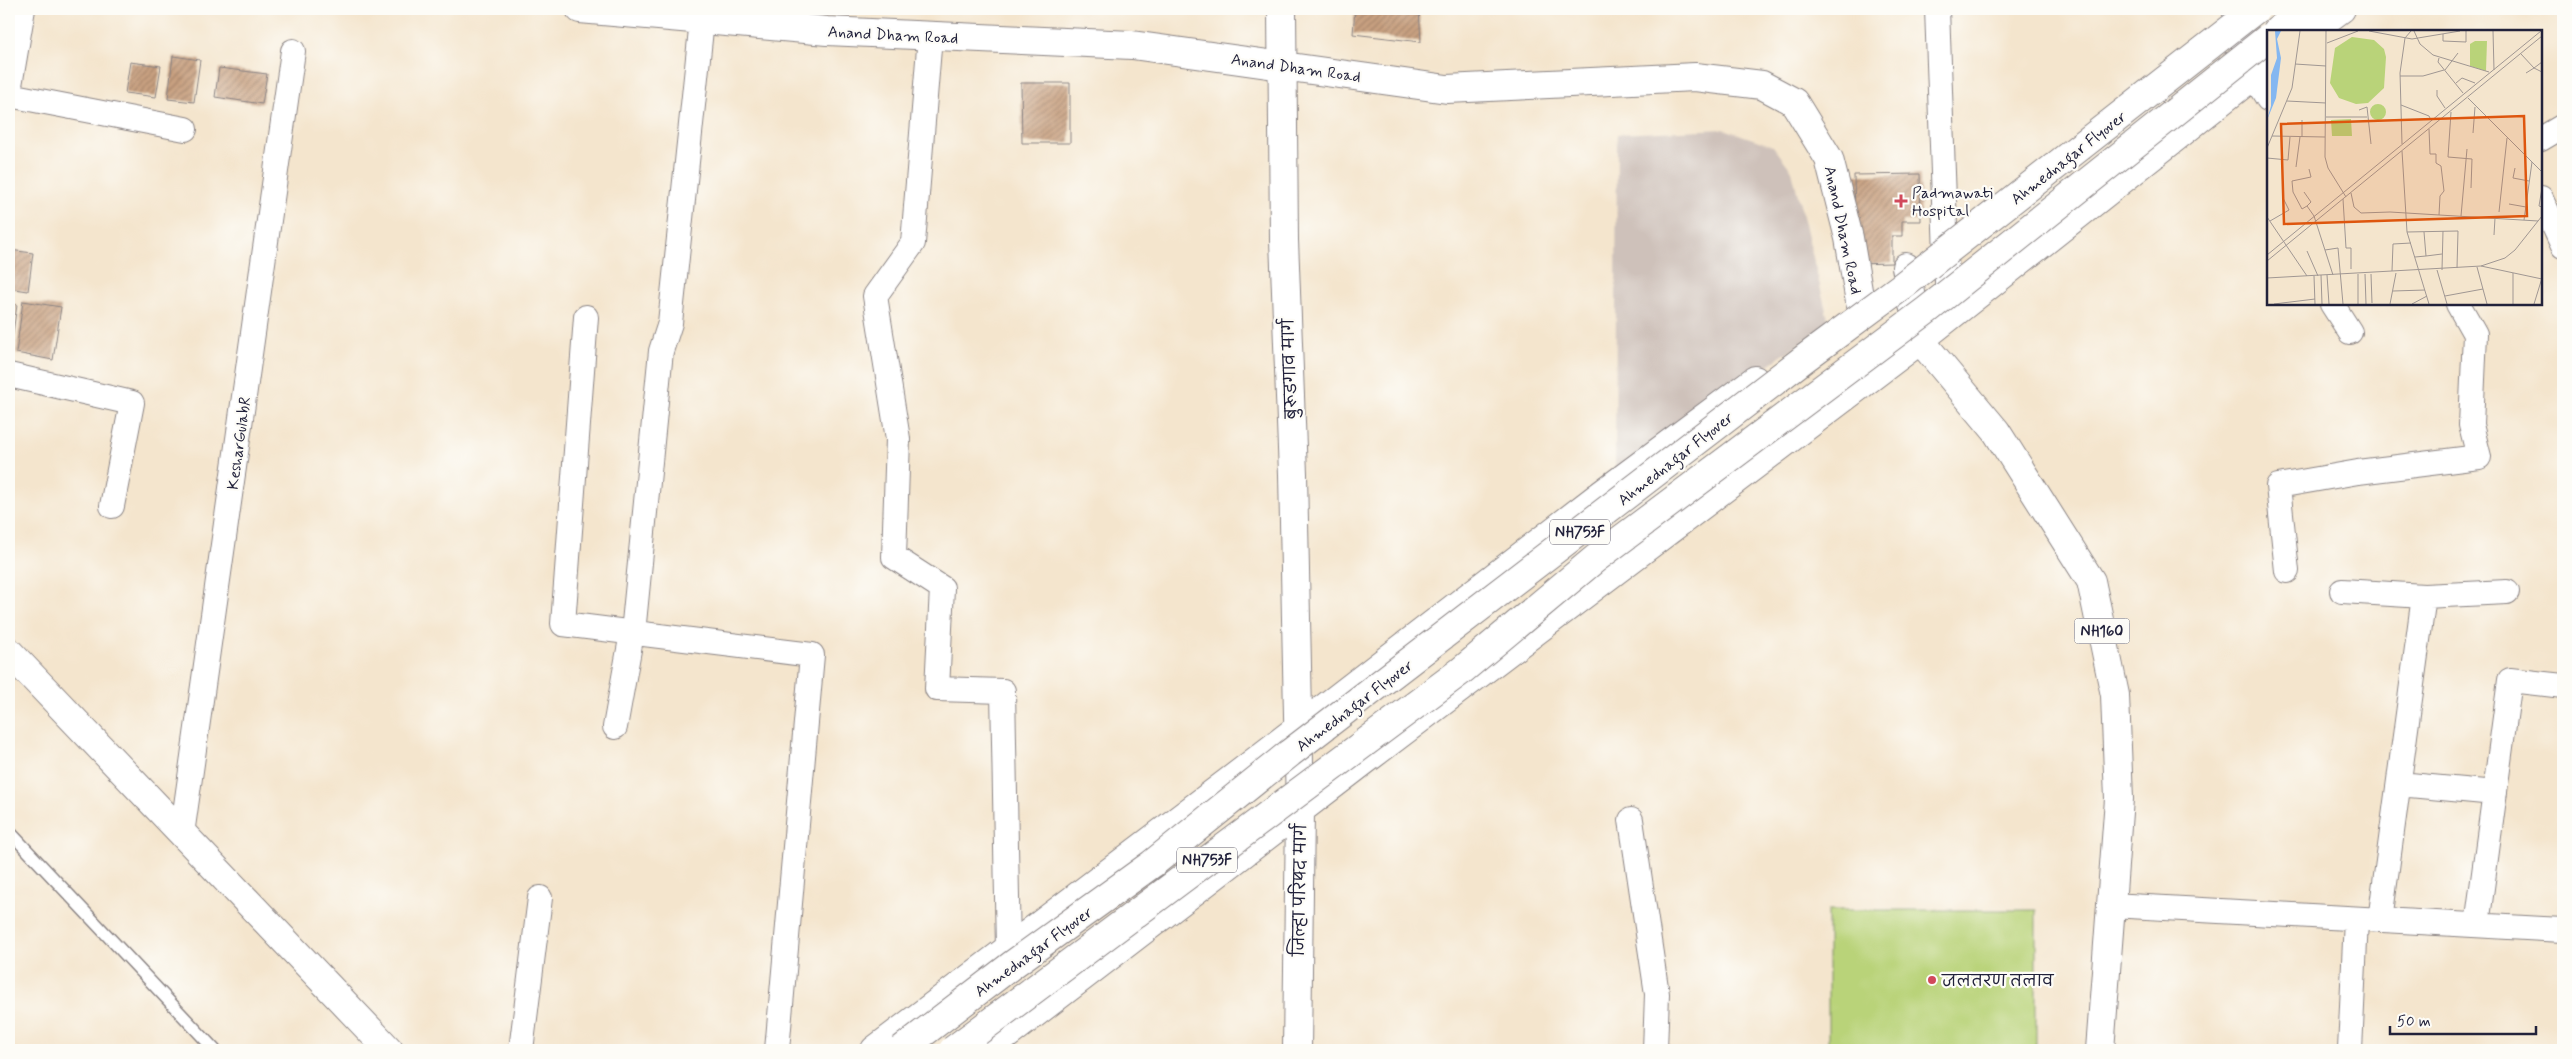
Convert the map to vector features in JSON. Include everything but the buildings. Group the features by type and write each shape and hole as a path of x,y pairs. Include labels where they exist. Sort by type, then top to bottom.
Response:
{"main road":[{"name":"Anand Dham Road","path":"580,9 827,31 1132,45 1283,65 1446,90 1695,76 1762,85 1794,102 1829,159 1850,238 1860,302"},
{"name":"बुरूडगाव मार्ग","path":"1282,9 1284,240 1293,474 1298,729"},
{"path":"875,1050 1298,729 1598,497 1943,240 2240,9"},
{"name":"Ahmednagar Flyover","path":"901,1050 1012,965 1152,864 1290,753 1805,358 1902,287 2240,9"},
{"path":"2278,30 2306,9"},
{"path":"2312,30 2341,9"},
{"name":"Ahmednagar Flyover","path":"953,1050 1461,671 1595,559 1927,310 2267,39"},
{"path":"987,1050 1920,340 2261,70"},
{"name":"NH160","path":"1906,267 1920,340 1996,431 2091,581 2115,695 2119,799 2100,1050"},
{"path":"9,652 389,1050"},
{"name":"जिल्हा परिषद मार्ग","path":"1297,1050 1300,811 1298,729"}],"street":[{"path":"9,91 23,9"},
{"path":"1937,9 1943,240 1948,316"},
{"path":"2240,9 2261,70 2267,95"},
{"path":"615,727 633,633 661,351 670,323 702,20"},
{"path":"930,36 913,243 875,296 898,439 894,557 942,588 937,689 1003,692 1008,948"},
{"name":"KesharGulabR","path":"182,834 293,52"},
{"path":"9,95 184,129"},
{"path":"2542,138 2563,126"},
{"path":"2542,200 2563,246"},
{"path":"2333,305 2350,332"},
{"path":"2287,571 2278,486 2358,472 2479,457 2471,425 2475,334 2459,305"},
{"path":"586,317 562,624 812,655 777,1050"},
{"path":"9,375 132,402 112,506"},
{"path":"2342,591 2424,596 2507,592"},
{"path":"2380,920 2424,596"},
{"path":"2477,925 2510,680 2563,686"},
{"path":"2399,784 2495,793"},
{"path":"1631,820 1657,994 1655,1050"},
{"path":"521,1050 540,898"},
{"path":"2111,905 2563,930"},
{"path":"2350,1050 2356,919"}],"lane":[{"path":"9,831 215,1050"}],"shaded area":[{"path":"1724,129 1773,146 1792,171 1829,323 1615,472 1617,134"}],"green space":[{"name":"जलतरण तलाव","path":"1828,910 2036,910 2036,1050 1828,1050"}],"place":[{"name":"Padmawati Hospital","path":"1901,201"},
{"name":"जलतरण तलाव","path":"1932,980"}]}
